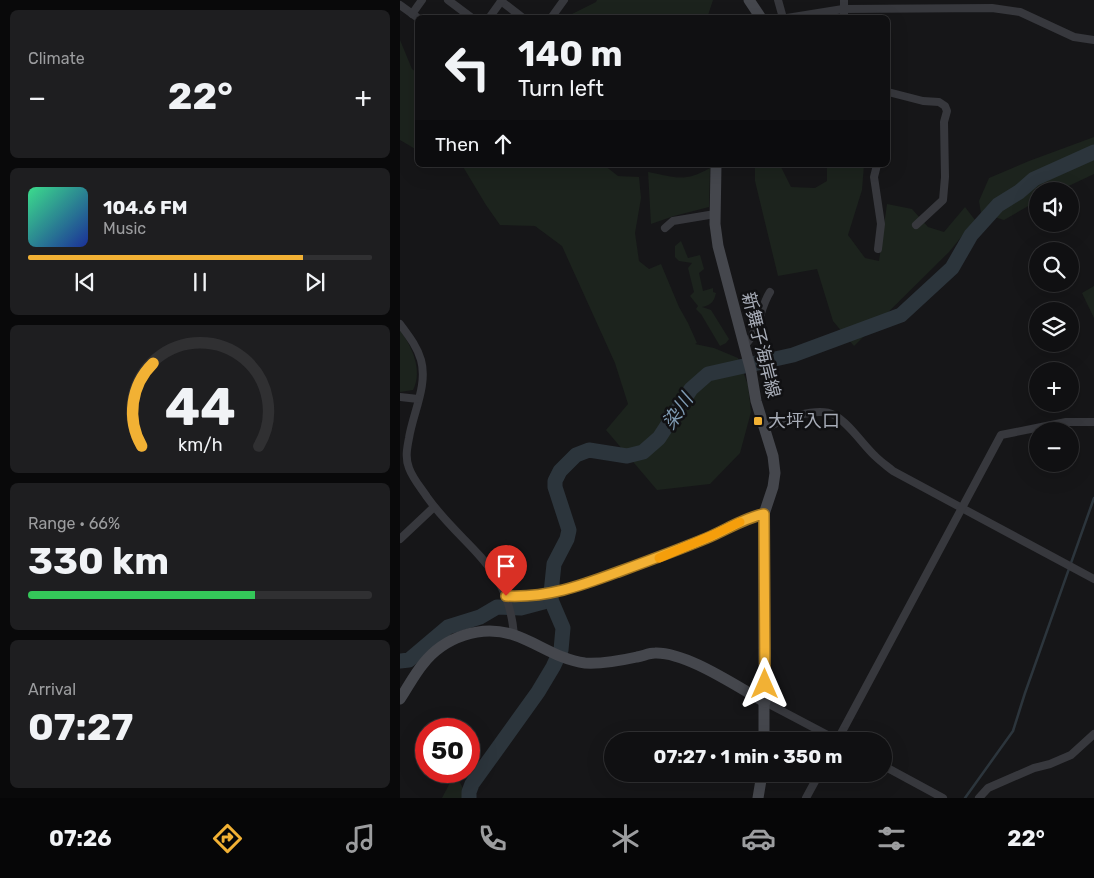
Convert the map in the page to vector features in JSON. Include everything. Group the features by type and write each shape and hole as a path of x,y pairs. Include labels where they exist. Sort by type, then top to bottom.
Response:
{"main road":[{"path":"749,0 759,15"},
{"name":"新舞子海岸線","path":"716,167 718,246 751,371 756,401 773,456 775,473 773,487 764,514 764,732"},
{"path":"400,699 423,664 449,641 475,632 499,632 514,635 554,654 582,662 598,664 656,653 678,657 706,669 765,702"},
{"path":"758,798 761,782"}],"street":[{"path":"415,15 422,0"},
{"path":"448,0 468,15"},
{"path":"553,15 564,0"},
{"path":"778,0 782,15"},
{"path":"844,0 844,15"},
{"path":"491,15 502,1 519,15"},
{"path":"400,5 415,16"},
{"path":"802,15 843,9 992,8 1020,12 1074,37 1094,40"},
{"path":"890,93 923,101 939,102 945,106 947,111 944,122 945,177 943,200 916,225"},
{"path":"877,167 875,184 881,224 878,249"},
{"path":"664,228 673,221 716,214"},
{"path":"745,350 752,339 765,300 770,292"},
{"path":"400,324 412,340 421,360 422,374 406,452 409,468 416,482 434,507 494,572 507,598 513,618 514,635"},
{"path":"400,397 418,399"},
{"path":"765,429 782,420 814,413 834,415 876,457 893,471 1094,579"},
{"path":"843,732 1001,435 1066,422 1094,422"},
{"path":"400,539 434,507"},
{"path":"507,598 537,596 564,591 667,555 753,516 764,514"},
{"path":"765,702 821,732"},
{"path":"979,798 988,788 1034,768 1071,755 1094,734"},
{"path":"892,770 943,798"},
{"path":"806,798 815,782"}],"shaded area":[{"path":"597,0 713,0 708,15 570,15"},
{"path":"400,40 412,69 415,71 415,149 400,140"},
{"path":"1094,137 1094,174 1077,182 1029,182 1029,206 1004,220 981,213 979,201 989,178"},
{"path":"463,167 607,167 618,176 639,177 641,198 635,233 639,261 649,269 661,264 697,343 695,344 714,348 738,358 748,385 751,412 740,453 710,484 657,490 606,430 628,404 615,363 562,246 535,226 500,225"},
{"path":"755,167 781,167 791,187 815,188 827,181 827,167 864,167 862,190 848,235 865,258 879,261 887,204 912,209 928,227 944,232 965,207 975,220 949,252 854,346 833,321 817,269 778,276 755,181"},
{"path":"710,168 709,207 651,224 648,172 679,178 693,176"},
{"path":"681,241 688,258 700,255 704,269 699,273 703,291 713,288 713,292 716,293 712,303 702,307 711,310 729,339 720,346 696,309 698,306 690,296 694,292 688,268 692,263 679,261 675,257 675,246"},
{"path":"1094,286 1094,318 1082,293"},
{"path":"400,330 412,351 417,375 413,390 400,392"},
{"path":"450,783 460,783 468,798 442,798"}],"waterway":[{"name":"染川","path":"469,798 472,784 538,692 561,650 563,628 551,600 554,564 567,539 569,530 555,487 555,481 560,471 576,455 589,450 627,456 643,452 659,438 691,389 708,374 793,355 901,315 952,268 971,235 998,205 1019,192 1034,179 1094,152"},
{"path":"965,798 1013,731 1094,498"},
{"path":"400,661 409,660 448,627 480,617 497,607 521,608 551,600"}],"slow traffic":[{"path":"659,558 740,522"}],"place":[{"name":"大坪入口","path":"758,421"}],"route":[{"path":"506,596 537,596 564,591 667,555 753,516 764,514 765,684"}]}
